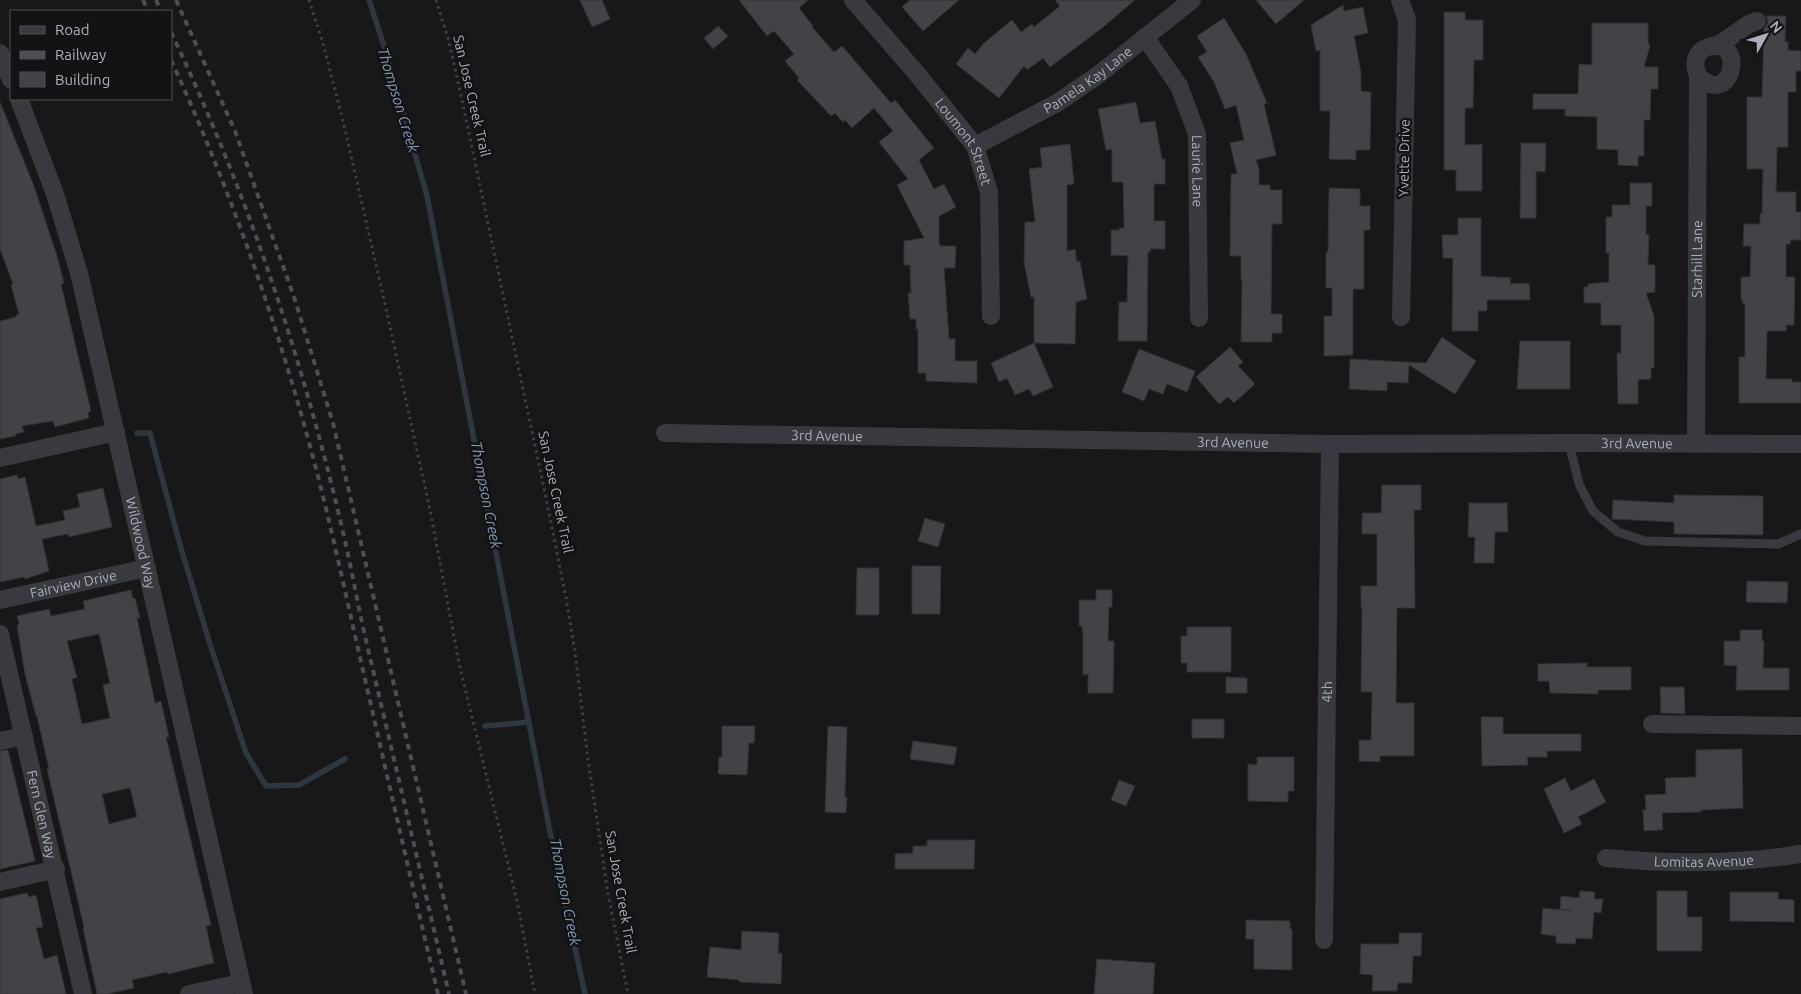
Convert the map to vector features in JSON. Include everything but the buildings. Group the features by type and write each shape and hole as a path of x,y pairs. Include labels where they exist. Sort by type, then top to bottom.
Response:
{"street":[{"name":"Loumont Street","path":"853,0 918,75 974,146 989,192 991,316"},
{"name":"Pamela Kay Lane","path":"974,146 1056,103 1098,75 1192,0"},
{"name":"Yvette Drive","path":"1400,0 1407,20 1401,317"},
{"name":"Starhill Lane","path":"1696,444 1698,76 1695,69 1695,61 1703,49 1717,46 1749,24 1757,21"},
{"name":"Laurie Lane","path":"1145,37 1179,86 1197,134 1199,318"},
{"path":"1698,76 1710,84 1718,84 1730,75 1733,68 1729,54 1717,46"},
{"path":"0,53 10,78"},
{"name":"Wildwood Way","path":"19,100 55,194 79,273 243,988"},
{"path":"0,458 116,432"},
{"name":"3rd Avenue","path":"664,432 1330,444 1801,444"},
{"name":"4th","path":"1324,940 1330,444"},
{"name":"Fairview Drive","path":"0,600 147,568"},
{"name":"Fern Glen Way","path":"0,634 56,869 83,994"},
{"path":"1652,724 1801,726"},
{"path":"0,741 24,736"},
{"name":"Lomitas Avenue","path":"1606,858 1645,861 1764,860 1801,854"},
{"path":"0,882 56,869"},
{"path":"189,994 243,988"}],"lane":[{"path":"1569,443 1578,484 1593,511 1618,532 1645,541 1778,544 1801,534"}],"path":[{"path":"309,0 344,125 379,277 428,501 460,668 515,893 535,994"},
{"name":"San Jose Creek Trail","path":"436,0 448,38 460,91 566,598 608,894 628,994"}],"waterway":[{"name":"Thompson Creek","path":"369,0 427,196 549,827 585,994"},
{"path":"137,433 150,433 180,545 209,641 246,753 266,786 299,785 345,759"},
{"path":"485,726 529,722"}],"railway":[{"path":"143,0 148,10"},
{"path":"156,0 161,10"},
{"path":"176,0 235,131 294,297 333,423 466,994"},
{"path":"172,34 199,92 248,215 291,340 310,404 343,532 365,636 449,994"},
{"path":"172,62 231,202 265,299 296,397 332,533 438,994"}]}
